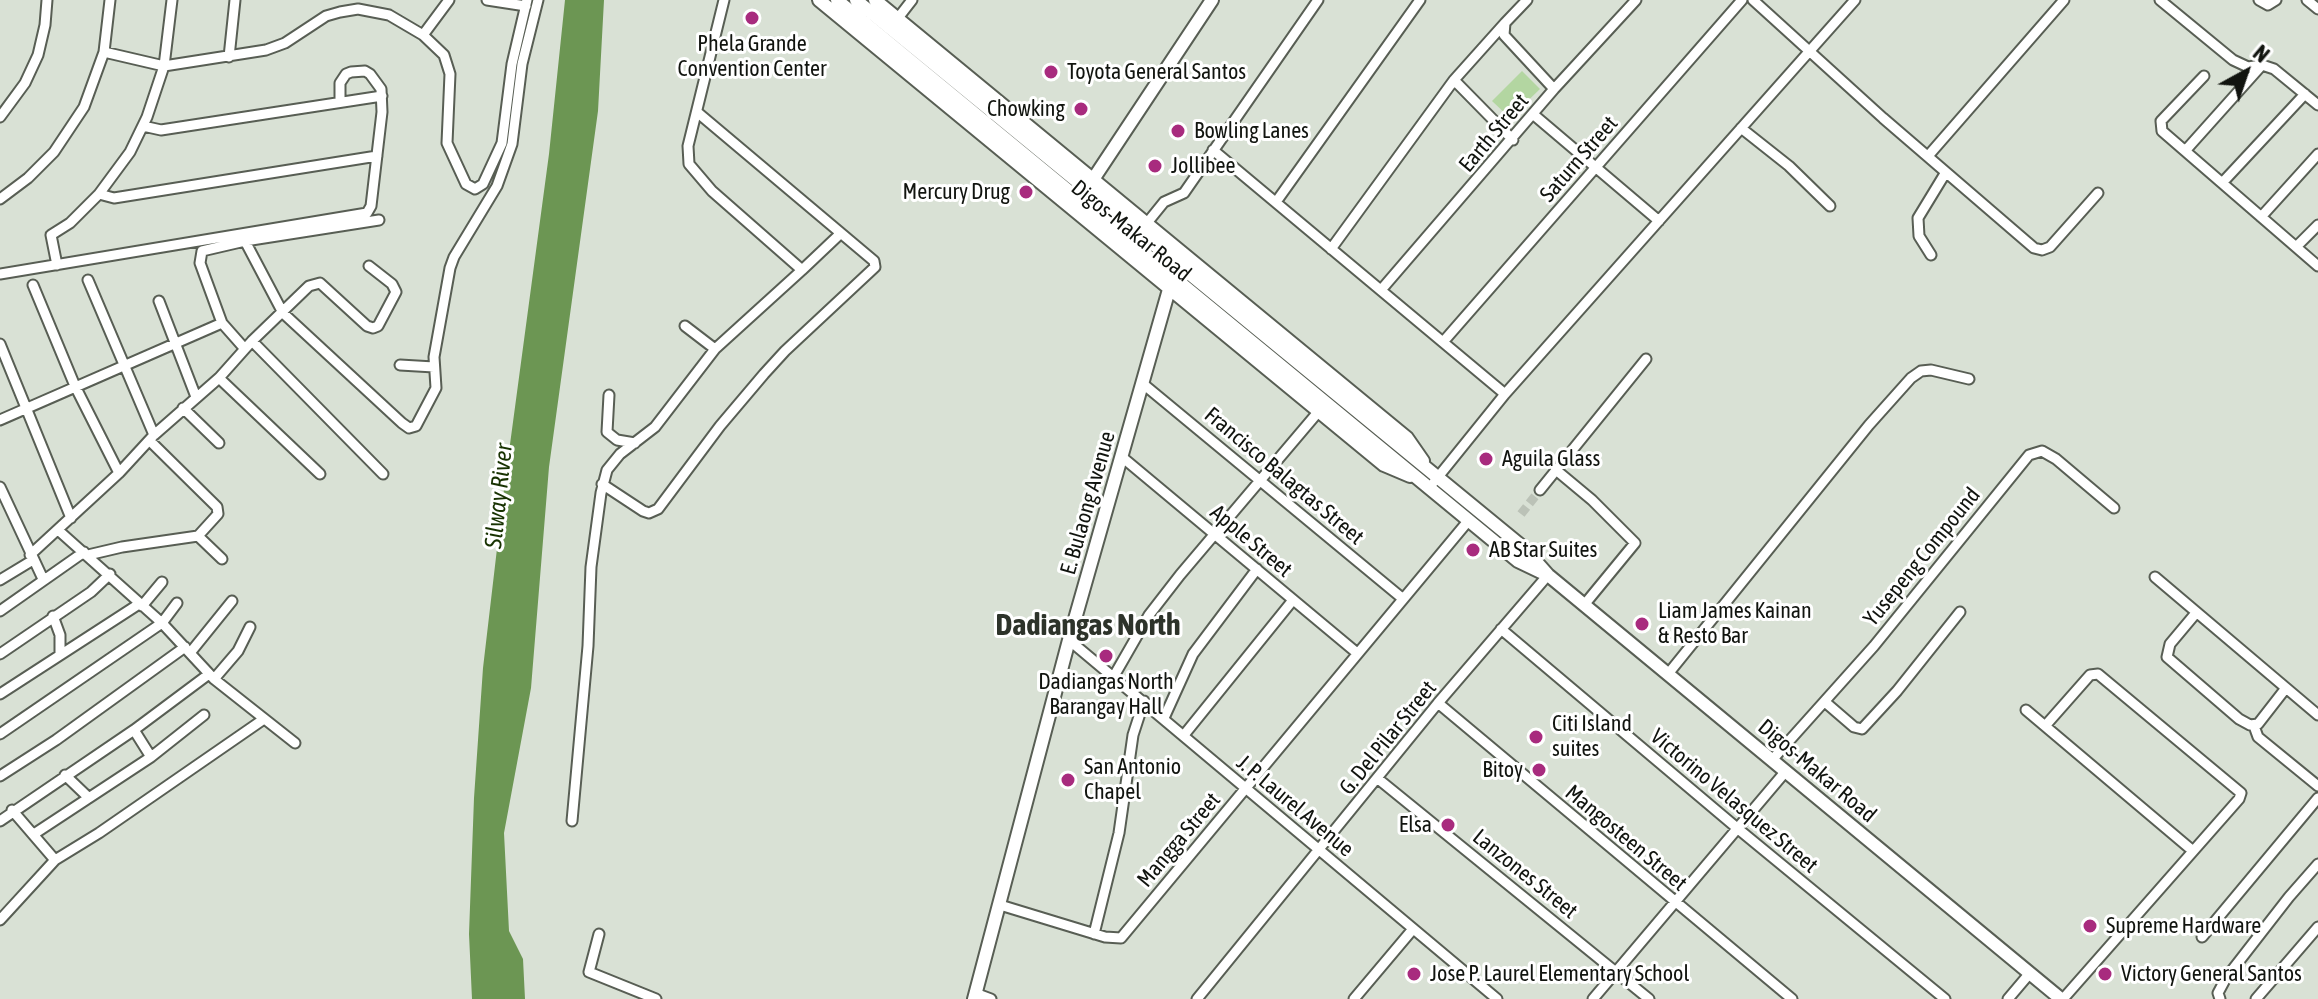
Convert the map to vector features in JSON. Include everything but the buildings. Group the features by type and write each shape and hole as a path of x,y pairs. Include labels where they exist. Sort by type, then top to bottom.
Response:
{"main road":[{"name":"Digos-Makar Road","path":"819,0 1384,465 1431,480"},
{"name":"Digos-Makar Road","path":"837,0 1431,480 1525,549 1548,575 2062,999"},
{"name":"Digos-Makar Road","path":"856,0 1431,480 1469,520 1518,561 1548,575"},
{"name":"Digos-Makar Road","path":"875,0 1407,438 1431,480"},
{"path":"1073,209 1212,0"},
{"name":"E. Bulaong Avenue","path":"974,996 1069,640 1180,251"}],"street":[{"path":"0,117 17,96 32,69 42,40 47,0"},
{"path":"0,199 42,165 65,138 84,107 104,52 110,0"},
{"path":"57,265 51,235 70,223 99,194 130,152 143,126 164,66 172,0"},
{"path":"229,57 235,0"},
{"path":"423,35 449,0"},
{"path":"104,52 164,66 275,47 326,16 358,5 389,15 436,45 448,65 450,91 446,136 466,184 472,189 483,184 502,143 512,64 527,3 487,0"},
{"path":"245,241 283,313 409,428 418,424 436,388 434,367 454,257 497,186 512,144 522,64 538,0"},
{"path":"724,0 688,146 689,164 692,171 802,270"},
{"path":"898,18 912,0"},
{"path":"1147,223 1164,202 1181,196 1318,0"},
{"path":"1276,202 1420,0"},
{"path":"1331,249 1454,80 1527,0"},
{"name":"Earth Street","path":"1381,290 1554,89 1636,0"},
{"name":"Saturn Street","path":"1443,342 1742,0"},
{"path":"1753,0 2038,250 2050,247 2098,193"},
{"path":"1431,480 1855,0"},
{"path":"1928,156 2064,0"},
{"path":"2160,0 2233,60 2248,67 2262,65 2274,69 2318,105"},
{"path":"2259,0 2268,5 2276,0"},
{"path":"2307,0 2318,9"},
{"path":"1505,23 1503,29 1508,40 1554,89"},
{"path":"2185,151 2262,65"},
{"path":"0,274 366,214 371,206 377,156 382,96 378,83 365,71 346,74 340,83 340,102"},
{"path":"2204,76 2161,121 2162,131 2318,266"},
{"path":"1454,80 1513,140"},
{"path":"2222,183 2305,94"},
{"path":"143,126 161,130 382,96"},
{"path":"602,484 649,513 663,503 720,426 764,374 874,270 874,261 697,112"},
{"path":"1534,115 1659,221"},
{"path":"1741,128 1789,166 1830,206"},
{"path":"1213,150 1505,394"},
{"path":"2261,217 2318,154"},
{"path":"99,194 114,198 377,156"},
{"path":"1931,255 1919,236 1918,218 1946,172"},
{"path":"379,220 245,241 206,250 199,257 222,323 383,474"},
{"path":"2296,247 2318,225"},
{"path":"572,821 588,646 591,567 602,484 613,460 655,427 715,349 840,234"},
{"path":"0,580 32,557 183,408 219,378 309,286 316,283 323,286 367,326 375,328 382,322 396,292 392,284 369,266"},
{"path":"0,611 43,579 86,553 198,536 218,514 217,507 152,438 88,280"},
{"path":"33,285 75,386 119,473"},
{"path":"159,301 196,397"},
{"path":"0,420 222,323"},
{"path":"685,326 715,349"},
{"path":"0,344 71,518"},
{"path":"1540,490 1646,359"},
{"path":"400,365 434,367"},
{"path":"1668,674 1869,425 1911,378 1921,371 1931,370 1969,379"},
{"path":"219,378 320,474"},
{"name":"Francisco Balagtas Street","path":"1142,383 1402,598"},
{"path":"609,395 607,432 617,440 636,443"},
{"path":"183,408 219,443"},
{"path":"1114,676 1149,615 1319,411"},
{"name":"Yusepeng Compound","path":"1772,760 1874,646 2029,455 2042,451 2056,459 2114,508"},
{"name":"Apple Street","path":"1122,457 1357,653"},
{"path":"1556,470 1635,543 1584,605"},
{"path":"0,487 43,579"},
{"name":"Mangga Street","path":"1000,905 1094,934 1121,938 1469,520"},
{"path":"58,530 162,623 211,676 295,743"},
{"path":"198,536 222,559"},
{"path":"1164,718 1193,654 1257,569"},
{"path":"0,654 91,592 110,574"},
{"name":"G. Del Pilar Street","path":"1197,999 1438,703 1548,575"},
{"path":"2155,577 2318,715"},
{"path":"0,694 140,605 162,582"},
{"path":"1184,735 1293,600"},
{"path":"0,776 188,650 232,601"},
{"path":"0,734 162,623 177,603"},
{"path":"1825,702 1854,727 1862,729 1897,691 1960,612"},
{"path":"2196,613 2170,644 2167,657 2239,719 2254,726 2258,737 2318,786"},
{"path":"53,616 60,635 60,655"},
{"path":"55,860 34,834 5,813 211,676 238,651 250,627"},
{"name":"Victorino Velasquez Street","path":"1501,629 1945,999"},
{"name":"J. P. Laurel Avenue","path":"1069,640 1497,999"},
{"path":"2045,726 2090,675 2098,674 2241,793 2239,799 2062,999"},
{"path":"2254,726 2286,688"},
{"path":"1094,934 1119,833 1133,735 1144,701"},
{"name":"Mangosteen Street","path":"1438,703 1792,999"},
{"path":"2026,710 2193,851"},
{"path":"34,834 151,757 204,715"},
{"path":"0,920 55,860 264,719"},
{"path":"134,730 151,757"},
{"path":"1593,999 1786,771"},
{"path":"65,775 89,798"},
{"name":"Lanzones Street","path":"1377,778 1649,999"},
{"path":"2202,937 2318,798"},
{"path":"2220,999 2218,993 2226,978 2318,864"},
{"path":"1354,999 1413,929"},
{"path":"599,934 589,972 656,999"},
{"path":"2256,999 2316,934"},
{"path":"2008,999 2030,973"},
{"path":"974,996 991,999"}],"shaded area":[{"path":"565,0 604,0 598,111 549,467 531,688 504,833 509,931 523,959 525,999 472,999 469,934 483,668 549,154"},
{"path":"1522,71 1540,89 1510,118 1492,101"}],"tunnel":[{"path":"1521,514 1540,490"}],"place":[{"name":"Phela Grande Convention Center","path":"752,18"},
{"name":"Toyota General Santos","path":"1051,72"},
{"name":"Chowking","path":"1081,109"},
{"name":"Bowling Lanes","path":"1178,131"},
{"name":"Jollibee","path":"1155,166"},
{"name":"Mercury Drug","path":"1026,192"},
{"name":"Aguila Glass","path":"1486,459"},
{"name":"AB Star Suites","path":"1473,550"},
{"name":"Liam James Kainan & Resto Bar","path":"1642,624"},
{"name":"Dadiangas North Barangay Hall","path":"1106,656"},
{"name":"Citi Island suites","path":"1536,737"},
{"name":"Bitoy","path":"1539,770"},
{"name":"San Antonio Chapel","path":"1068,780"},
{"name":"Elsa","path":"1448,825"},
{"name":"Supreme Hardware","path":"2090,926"},
{"name":"Jose P. Laurel Elementary School","path":"1414,974"},
{"name":"Victory General Santos","path":"2105,974"}],"district":[{"name":"Dadiangas North","path":"1088,626"}],"water label":[{"name":"Silway River","path":"499,496"}]}
